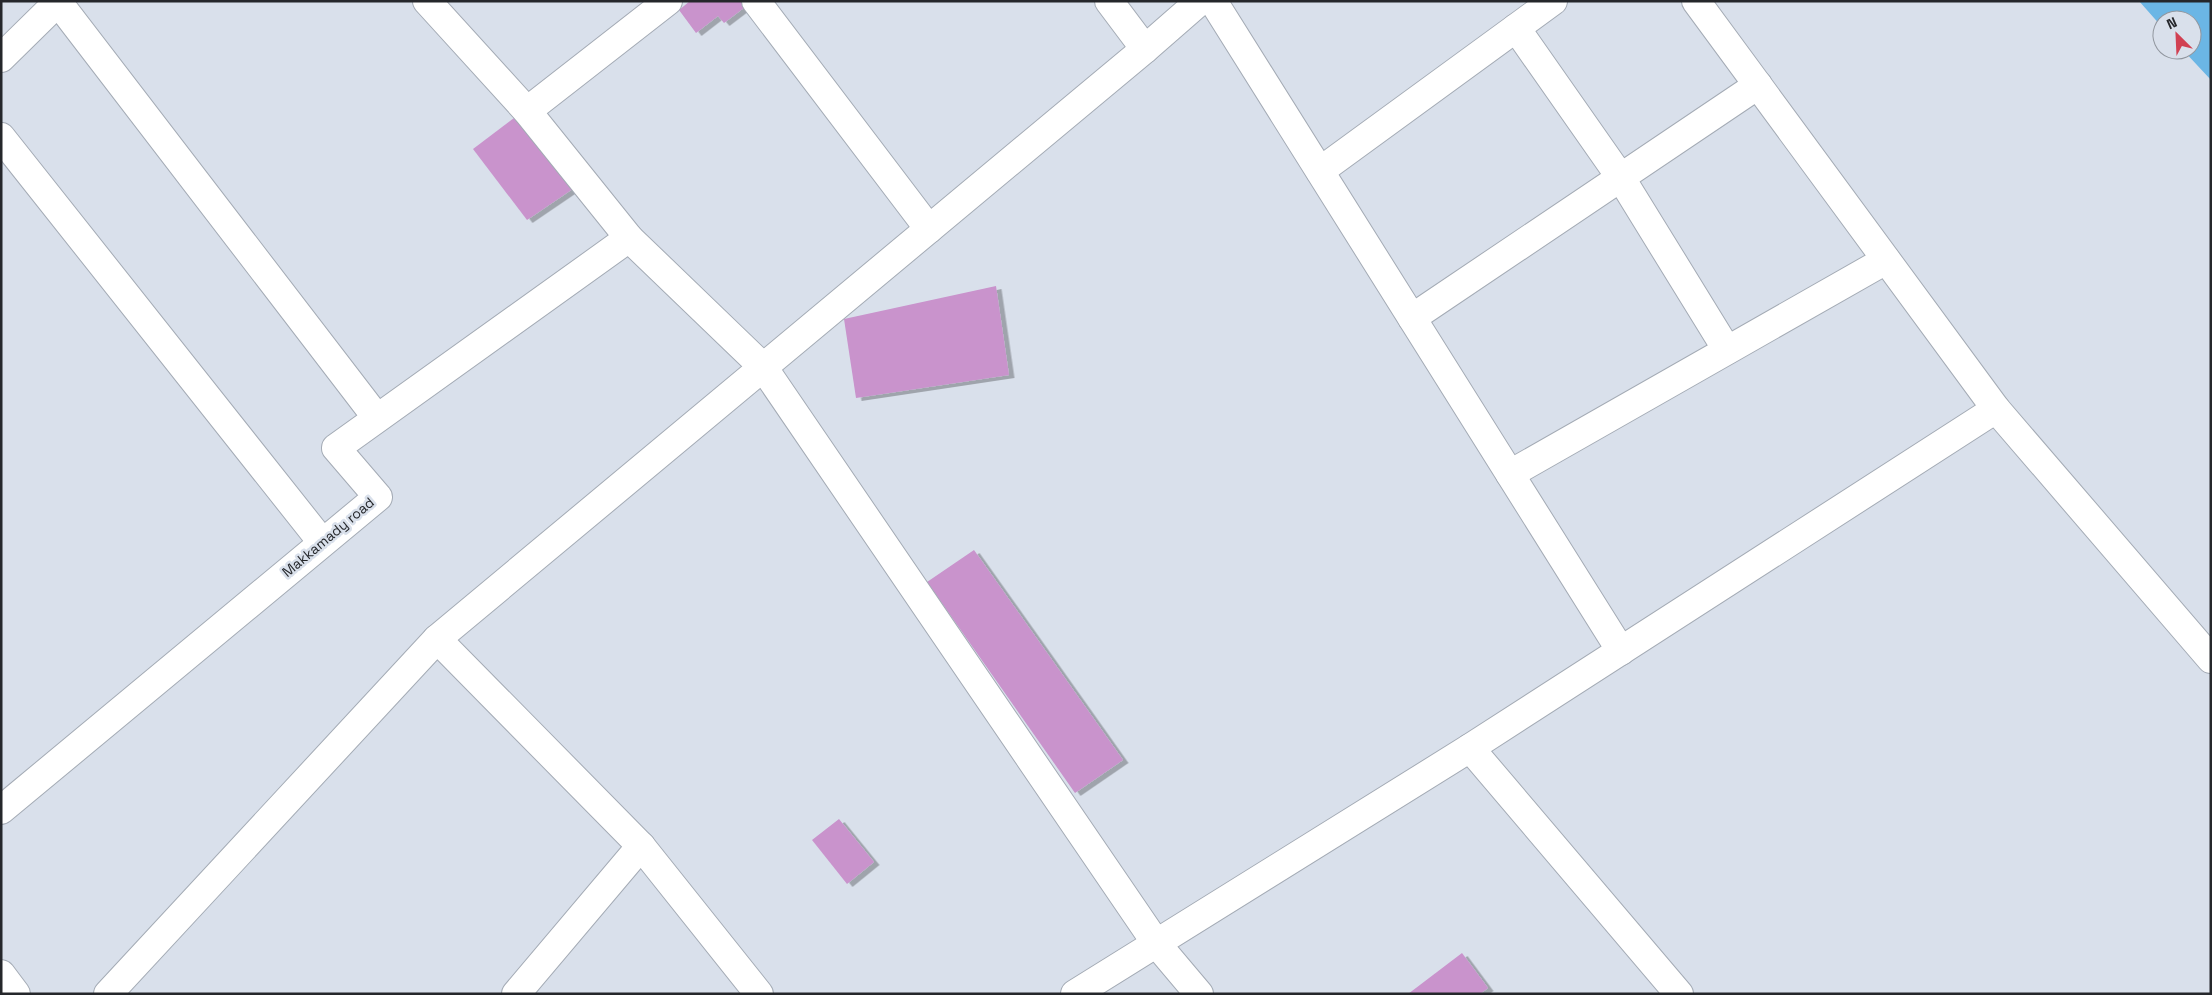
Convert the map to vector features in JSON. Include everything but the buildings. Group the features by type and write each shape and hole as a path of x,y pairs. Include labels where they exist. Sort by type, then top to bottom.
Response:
{"street":[{"path":"427,1 527,111 629,238 763,367 1156,943 1199,994"},
{"path":"527,111 668,1"},
{"path":"756,1 929,228"},
{"path":"1109,1 1145,49"},
{"path":"108,994 437,639 1145,49 1200,1"},
{"path":"1213,1 1621,651"},
{"path":"1320,171 1554,1"},
{"path":"1696,1 1996,409 2211,659"},
{"path":"1,58 58,2 377,418"},
{"path":"1516,28 1621,178 1727,350"},
{"path":"1412,318 1758,85"},
{"path":"1,137 322,542"},
{"name":"Makkamady road","path":"1,810 378,497 336,448 629,238"},
{"path":"1510,474 1886,260"},
{"path":"1074,994 1470,748 1996,409"},
{"path":"437,639 641,846 759,994"},
{"path":"1470,748 1679,994"},
{"path":"516,994 641,846"},
{"path":"1,974 16,994"}],"water":[{"path":"2139,1 2211,1 2211,80 2192,60 2202,60 2202,10 2152,10 2152,16"}]}
